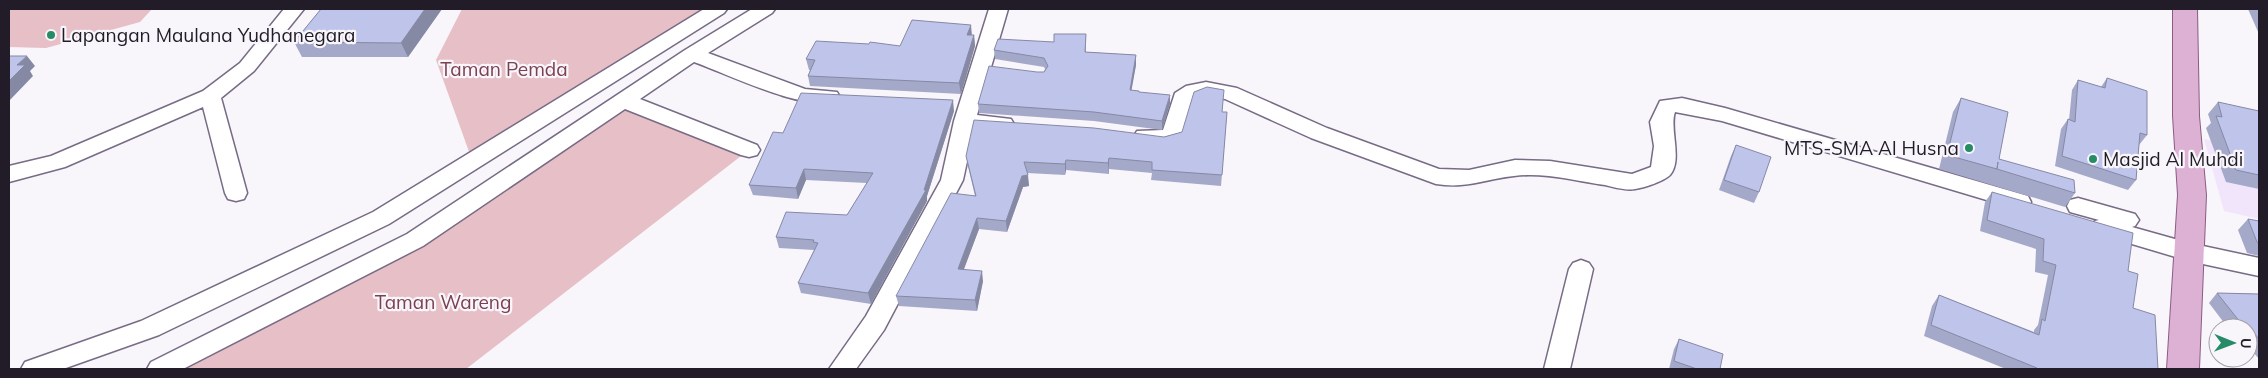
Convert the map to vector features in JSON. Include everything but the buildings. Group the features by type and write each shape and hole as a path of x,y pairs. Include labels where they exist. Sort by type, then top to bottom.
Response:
{"main road":[{"path":"2183,369 2192,195 2186,116 2185,9"}],"street":[{"path":"9,174 57,162 210,96 247,67 294,9"},
{"path":"34,369 150,328 381,218 718,9"},
{"path":"160,369 415,240 692,54 765,9"},
{"path":"842,369 876,323 938,209 957,167 962,109 990,68 998,9"},
{"path":"692,54 802,95 849,98"},
{"path":"1123,134 1163,138 1172,137 1182,98 1193,90 1206,89 1230,93 1319,132 1436,176 1454,179 1516,168 1550,169 1634,182 1661,171 1666,146 1661,122 1667,106 1682,105 1724,115 2190,245 2259,267"},
{"path":"210,96 236,193"},
{"path":"623,100 749,150"},
{"path":"962,109 1024,125"},
{"path":"1557,369 1581,269"}],"shaded area":[{"path":"2204,139 2259,151 2259,219 2224,211"}],"green space":[{"name":"Lapangan Maulana Yudhanegara","path":"9,9 152,9 140,22 46,48 9,47"},
{"name":"Taman Pemda","path":"462,9 717,9 472,160 436,60"},
{"name":"Taman Wareng","path":"618,104 741,156 466,369 160,369 415,240"}],"place":[{"name":"Lapangan Maulana Yudhanegara","path":"51,35"},
{"name":"MTS-SMA Al Husna","path":"1969,148"},
{"name":"Masjid Al Muhdi","path":"2093,159"}]}
